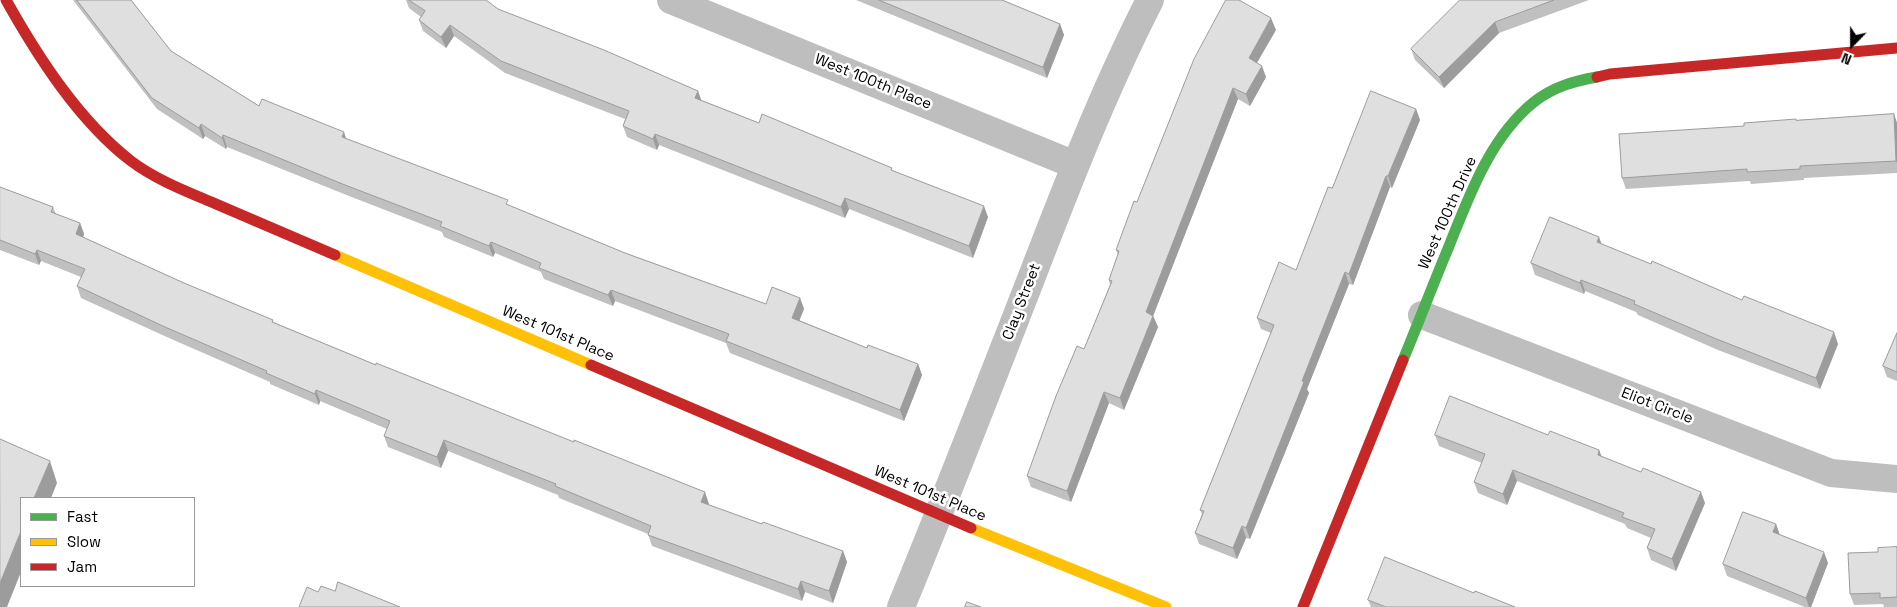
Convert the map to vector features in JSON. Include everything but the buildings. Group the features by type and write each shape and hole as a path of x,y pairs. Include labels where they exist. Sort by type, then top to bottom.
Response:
{"street":[{"name":"West 101st Place","path":"6,0 53,76 87,118 126,156 152,173 195,195 939,515 1166,607"},
{"name":"West 100th Place","path":"671,0 1075,165"},
{"name":"Clay Street","path":"901,607 939,515 1075,165 1128,43 1150,0"},
{"name":"West 100th Drive","path":"1303,607 1468,199 1486,162 1512,124 1538,99 1568,83 1610,74 1897,48"},
{"name":"Eliot Circle","path":"1422,315 1831,473 1897,478"}],"traffic: fast":[{"path":"1403,360 1472,190 1492,151 1504,133 1534,102 1549,92 1564,85 1597,77"}],"traffic: slow":[{"path":"335,255 591,365"},
{"path":"971,528 1166,607"}],"traffic: jam":[{"path":"6,0 32,44 77,108 112,145 131,161 172,185 335,255"},
{"path":"1597,77 1610,74 1897,48"},
{"path":"1303,607 1403,360"},
{"path":"591,365 971,528"}]}
